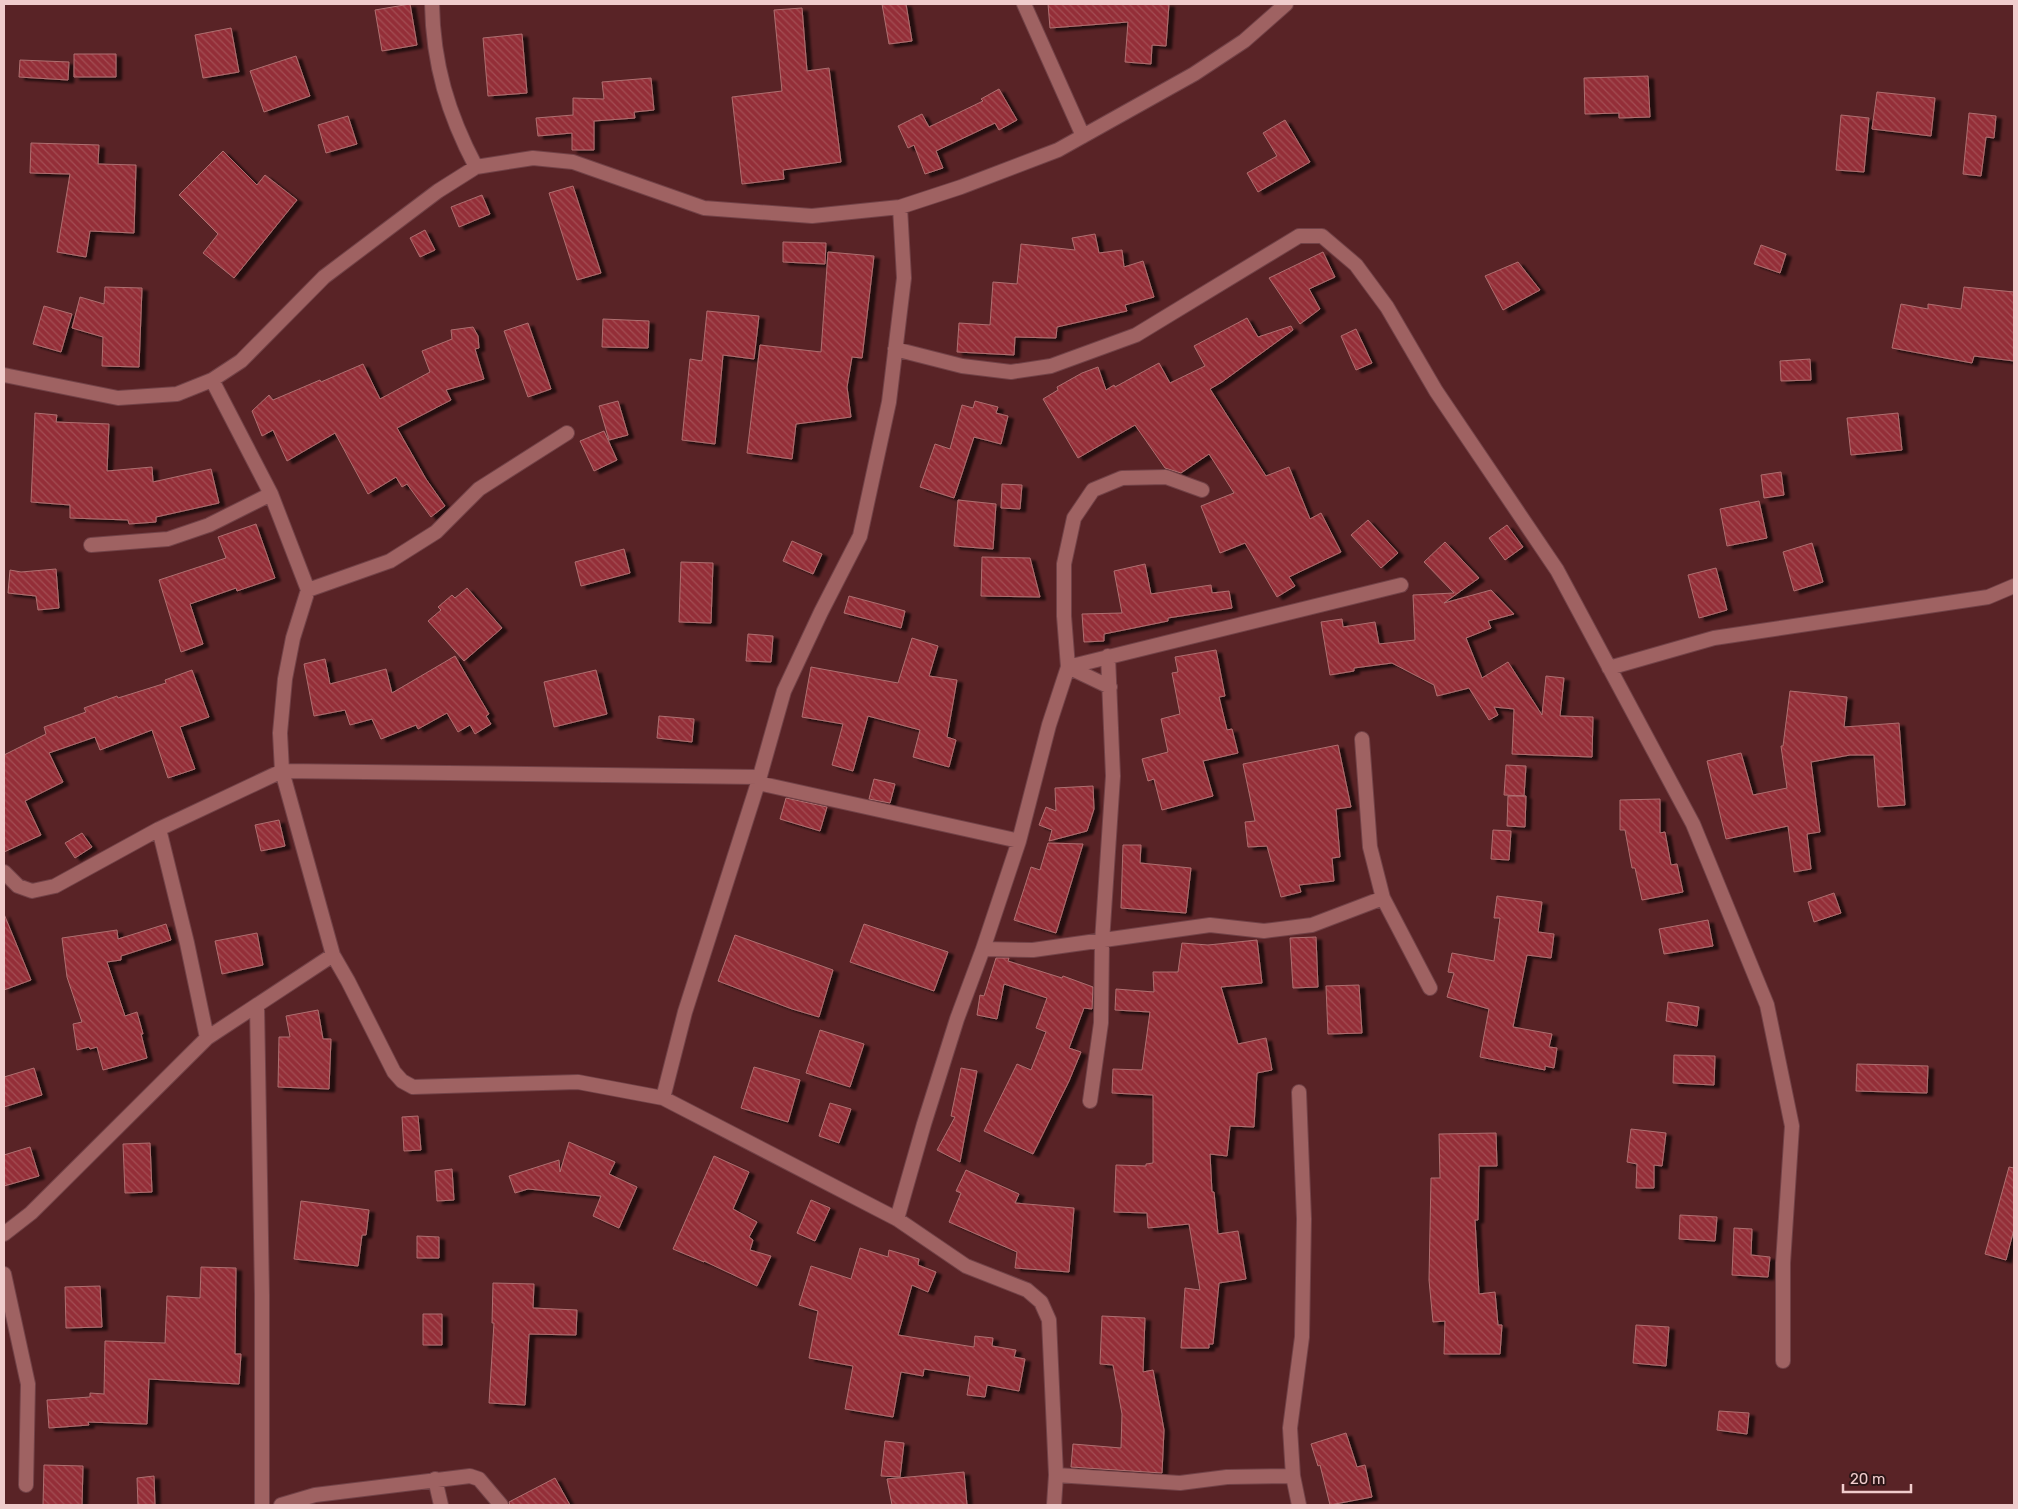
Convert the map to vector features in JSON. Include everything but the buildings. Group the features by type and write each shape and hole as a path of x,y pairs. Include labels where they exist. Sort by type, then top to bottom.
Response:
{"street":[{"path":"432,4 433,36 442,84 460,135 476,167"},
{"path":"1024,4 1083,136"},
{"path":"4,375 118,398 177,394 212,380 241,361 324,277 438,191 476,167 533,158 572,162 704,208 812,216 900,206 961,188 1058,150 1194,74 1244,42 1284,4"},
{"path":"664,1098 685,1012 784,691 821,612 860,536 888,402 904,278 900,206"},
{"path":"895,349 962,366 1011,372 1051,366 1136,335 1299,236 1322,236 1356,266 1387,307 1436,391 1557,570 1693,824 1767,1005 1792,1126 1783,1263 1783,1360"},
{"path":"212,380 271,494 308,590 293,638 285,679 280,733 282,771 333,956 348,981 394,1072 402,1081 413,1087 578,1082 664,1098 897,1219 966,1266 1027,1290 1041,1302 1049,1320 1056,1475 1054,1505"},
{"path":"308,590 390,561 436,532 479,489 566,433"},
{"path":"897,1219 954,1029 1019,841 1049,725 1068,666 1064,616 1064,564 1074,518 1093,490 1122,478 1166,477 1202,490"},
{"path":"91,545 168,540 209,524 271,494"},
{"path":"1068,666 1401,585"},
{"path":"1609,668 1714,638 1988,597 2014,586"},
{"path":"1090,1101 1101,1022 1102,942 1113,776 1108,656"},
{"path":"1068,666 1110,687"},
{"path":"1362,739 1370,848 1383,898 1430,988"},
{"path":"4,872 18,886 32,891 55,886 158,830 282,771 758,780 1019,841"},
{"path":"158,830 187,943 207,1038"},
{"path":"983,949 1033,950 1102,942 1210,925 1264,931 1312,925 1383,898"},
{"path":"4,1234 31,1213 207,1038 333,956"},
{"path":"258,1005 262,1295 262,1505"},
{"path":"1299,1092 1303,1239 1302,1336 1290,1428 1293,1476 1299,1505"},
{"path":"4,1274 28,1384 26,1485"},
{"path":"1056,1475 1180,1483 1227,1477 1293,1476"},
{"path":"281,1505 315,1495 470,1476 479,1479 501,1505"},
{"path":"435,1479 441,1505"}]}
